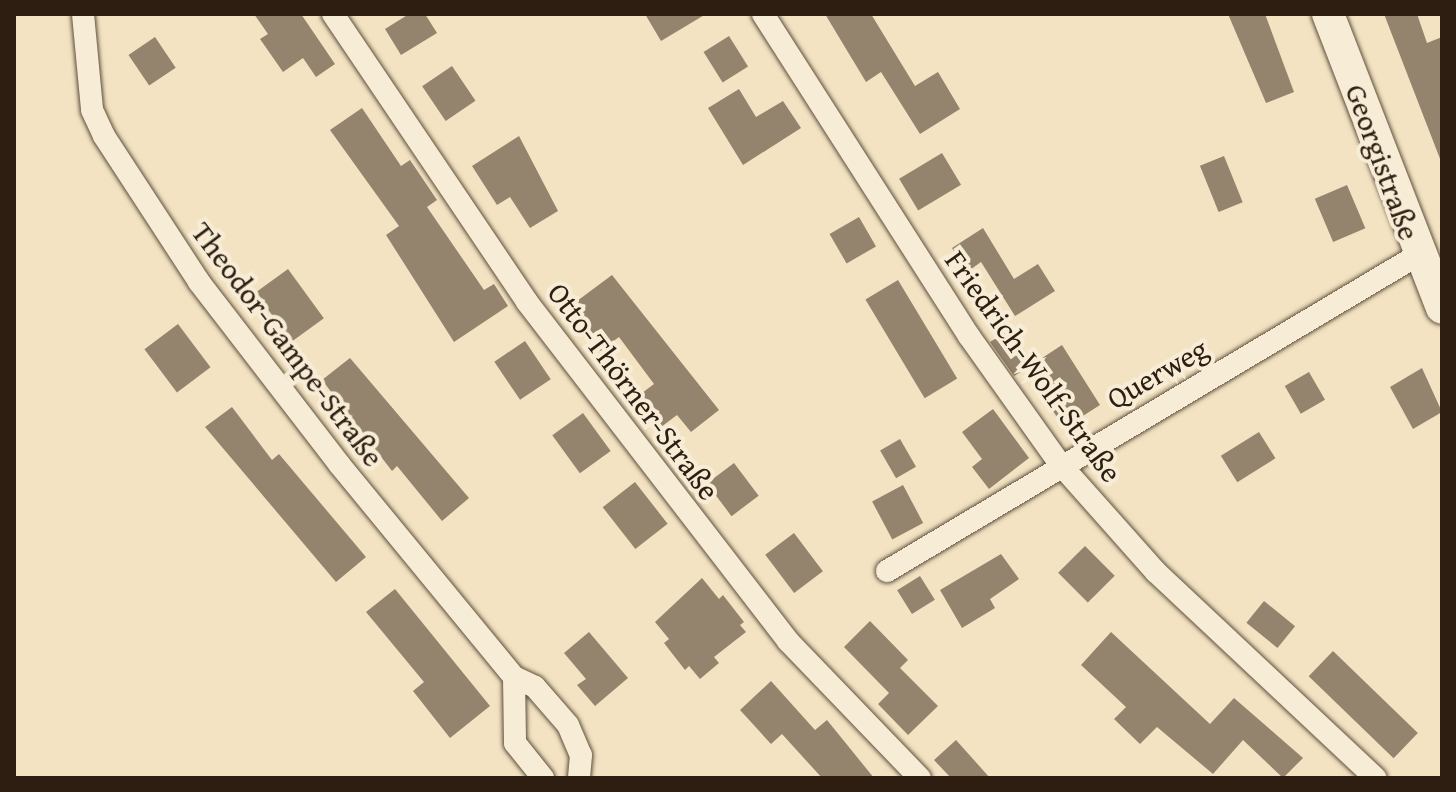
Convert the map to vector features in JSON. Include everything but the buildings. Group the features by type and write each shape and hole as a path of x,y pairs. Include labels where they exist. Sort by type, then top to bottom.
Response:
{"street":[{"name":"Theodor-Gampe-Straße","path":"83,14 92,110 165,229 329,452 514,677 535,687 568,725 581,755 579,778"},
{"name":"Otto-Thörner-Straße","path":"333,14 527,302 788,641 920,778"},
{"name":"Friedrich-Wolf-Straße","path":"763,14 969,336 1060,464 1156,572 1375,778"},
{"name":"Georgistraße","path":"1328,14 1418,255 1442,308"},
{"name":"Querweg","path":"887,571 1060,464 1418,255"},
{"path":"514,677 515,743 543,778"}]}
